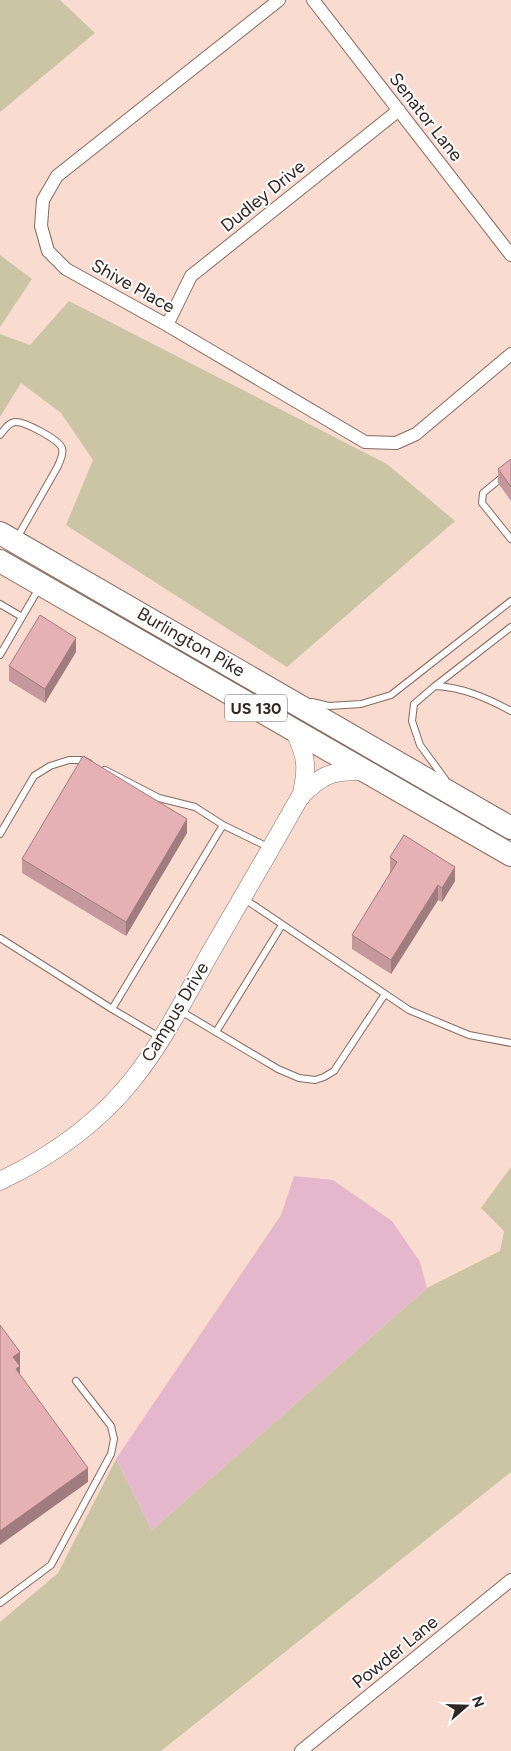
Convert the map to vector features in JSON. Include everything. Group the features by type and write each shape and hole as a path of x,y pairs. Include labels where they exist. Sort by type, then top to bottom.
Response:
{"highway":[{"name":"Burlington Pike","path":"8,537 511,828"},
{"name":"Burlington Pike","path":"0,561 511,855"}],"street":[{"name":"Shive Place","path":"279,0 57,176 43,200 41,226 48,251 66,269 167,325 365,442 396,443 416,434 511,354"},
{"name":"Senator Lane","path":"313,0 511,255"},
{"name":"Dudley Drive","path":"167,325 192,276 399,110"},
{"name":"Campus Drive","path":"0,1181 48,1156 93,1121 111,1104 134,1077 162,1038 300,797 306,775 305,760 301,744 294,730"},
{"name":"Campus Drive","path":"300,797 315,782 329,774 344,771 365,771"},
{"name":"Powder Lane","path":"301,1751 511,1580"}],"lane":[{"path":"0,435 9,424 16,422 24,424 53,439 61,446 63,454 58,466 31,510 8,537"},
{"path":"511,470 484,493 482,504 511,540"},
{"path":"0,655 41,585"},
{"path":"282,696 329,706 361,704 391,695 511,601"},
{"path":"0,604 22,617"},
{"path":"471,805 440,774 420,745 412,721 414,704 511,627"},
{"path":"435,686 450,686 490,700 511,711"},
{"path":"0,834 34,776 50,766 69,760 83,760 159,798 195,807 223,825 271,848"},
{"path":"112,1009 223,825"},
{"path":"242,898 409,1010 469,1035 511,1043"},
{"path":"216,1032 282,925"},
{"path":"0,938 112,1009 162,1038"},
{"path":"178,1009 278,1069 299,1078 315,1080 324,1078 334,1071 385,994"},
{"path":"0,1603 51,1565 111,1454 114,1439 111,1426 76,1381"}],"shaded area":[{"path":"0,0 60,0 95,33 0,112"},
{"path":"0,255 32,279 0,327"},
{"path":"69,301 387,464 455,521 287,667 66,525 93,460 61,413 21,383 0,417 0,334 30,345"},
{"path":"511,1167 511,1472 161,1751 0,1751 0,1622 58,1573 116,1459 152,1530 427,1288 500,1251 504,1231 481,1208"},
{"path":"294,1176 333,1180 392,1221 420,1262 427,1288 152,1530 116,1459 281,1215"}],"building":[{"path":"511,459 511,487 498,469"},
{"path":"40,615 76,638 45,689 9,666"},
{"path":"83,756 187,819 126,922 22,859"},
{"path":"404,835 455,867 442,888 438,885 391,960 352,935 397,862 390,857"},
{"path":"0,1325 20,1352 13,1357 20,1366 16,1369 88,1468 0,1531"}]}
